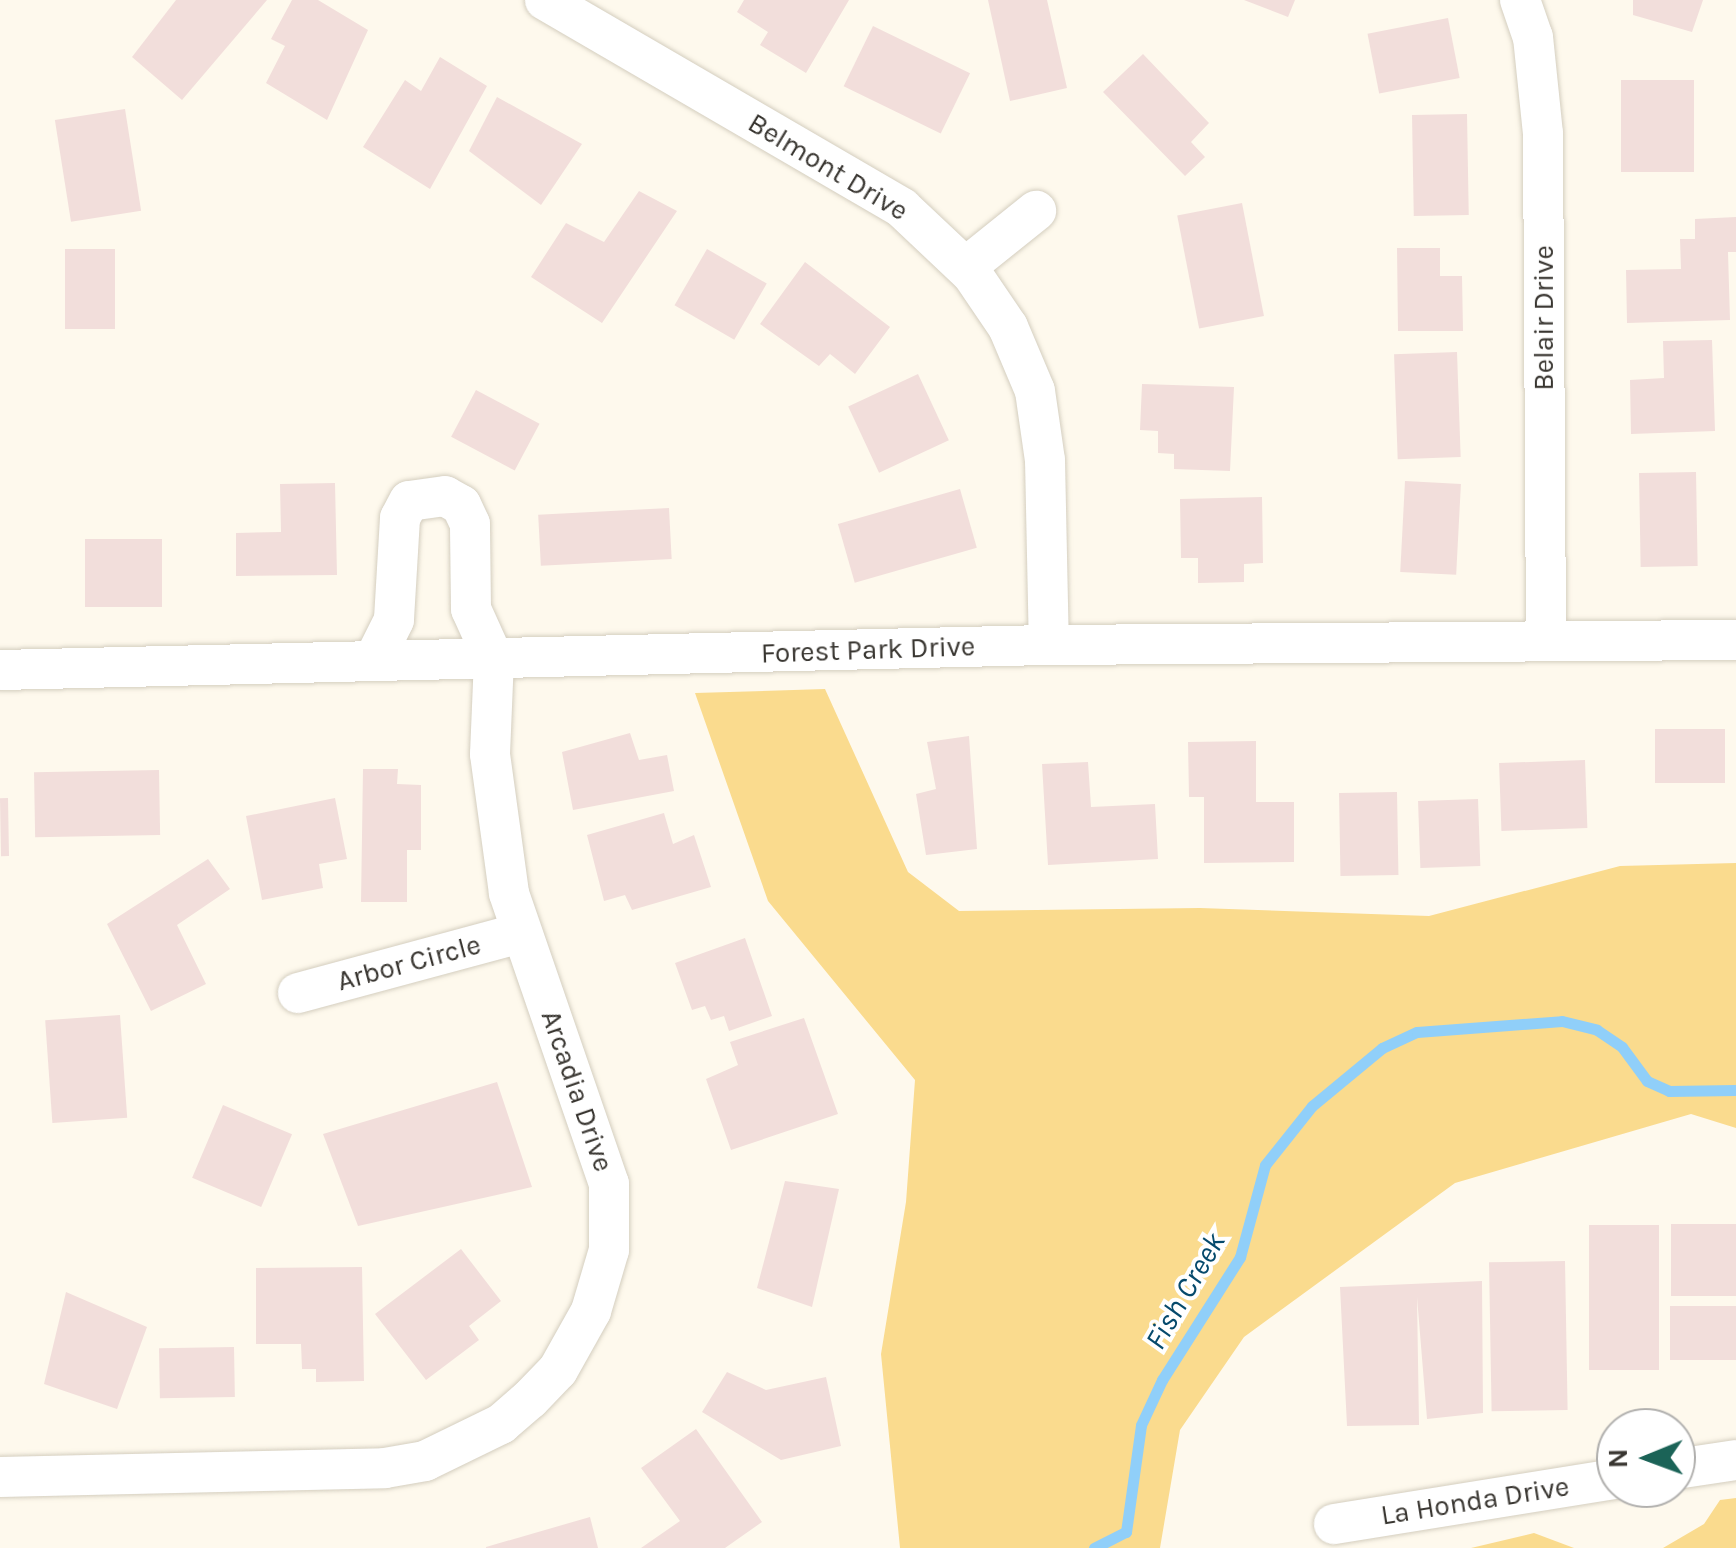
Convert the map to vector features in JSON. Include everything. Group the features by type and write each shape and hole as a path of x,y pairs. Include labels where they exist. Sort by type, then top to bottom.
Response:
{"street":[{"name":"Belmont Drive","path":"545,0 902,208 966,267 1008,327 1035,392 1045,460 1048,645"},
{"name":"Belair Drive","path":"1520,0 1533,37 1544,133 1546,640"},
{"path":"966,267 1036,211"},
{"name":"Arcadia Drive","path":"0,1477 385,1468 425,1461 502,1424 558,1370 602,1280 612,1216 601,1149 520,934 502,853 490,754 494,660 471,609 470,524 461,506 427,494 409,501 400,518 394,620 374,658"},
{"name":"Forest Park Drive","path":"0,670 374,658 494,660 1048,645 1736,640"},
{"name":"Arbor Circle","path":"298,992 520,934"},
{"path":"1696,1467 1736,1460"},
{"name":"La Honda Drive","path":"1334,1524 1596,1482"}],"shaded area":[{"path":"825,689 908,872 959,911 1200,908 1429,916 1620,866 1736,863 1736,1128 1691,1114 1455,1183 1244,1337 1180,1430 1160,1548 900,1548 881,1354 906,1202 915,1080 768,901 695,693"},
{"path":"1736,1498 1736,1548 1663,1548 1704,1524 1720,1500"},
{"path":"1534,1533 1574,1548 1471,1548"}],"building":[{"path":"176,0 267,0 182,100 132,57"},
{"path":"292,0 318,0 368,30 327,120 266,83 285,46 271,39"},
{"path":"744,0 849,0 806,73 760,45 768,32 737,12"},
{"path":"988,0 1047,0 1067,88 1010,101"},
{"path":"1244,0 1295,0 1288,17"},
{"path":"1633,0 1703,0 1692,32 1633,15"},
{"path":"1448,18 1460,78 1379,94 1368,34"},
{"path":"873,26 970,73 941,134 844,86"},
{"path":"1143,54 1209,123 1191,142 1205,157 1185,176 1103,92"},
{"path":"440,57 487,86 430,189 363,147 405,80 421,91"},
{"path":"1621,80 1694,80 1694,172 1621,172"},
{"path":"497,97 582,144 541,205 469,151"},
{"path":"125,109 141,211 71,222 55,120"},
{"path":"1467,114 1469,215 1414,216 1412,115"},
{"path":"639,191 677,211 602,323 531,277 566,223 604,242"},
{"path":"1242,203 1264,316 1199,328 1177,216"},
{"path":"1736,217 1736,252 1728,252 1730,320 1627,323 1626,270 1681,269 1680,239 1695,239 1695,219"},
{"path":"1397,248 1440,248 1440,276 1462,276 1463,331 1398,331"},
{"path":"65,249 115,249 115,329 65,329"},
{"path":"707,249 767,284 734,340 674,305"},
{"path":"805,262 890,327 855,374 830,354 819,366 760,324"},
{"path":"1712,340 1715,431 1631,434 1630,380 1664,378 1663,341"},
{"path":"1457,352 1461,457 1398,459 1394,354"},
{"path":"918,374 949,440 879,473 848,407"},
{"path":"1142,384 1234,387 1230,471 1174,469 1174,454 1158,453 1158,431 1140,430"},
{"path":"476,390 540,424 515,471 451,437"},
{"path":"1696,472 1698,566 1641,567 1639,473"},
{"path":"1405,481 1461,484 1456,575 1400,572"},
{"path":"335,483 337,575 236,576 236,533 281,532 280,484"},
{"path":"960,489 977,548 855,583 838,524"},
{"path":"1262,497 1263,563 1244,564 1244,582 1198,583 1198,558 1181,558 1180,499"},
{"path":"669,508 672,559 541,566 538,515"},
{"path":"85,539 162,539 162,607 85,607"},
{"path":"1655,729 1725,729 1725,783 1655,783"},
{"path":"630,733 639,760 667,755 674,791 573,810 562,752"},
{"path":"969,736 977,849 926,855 916,794 936,789 927,742"},
{"path":"1256,741 1256,802 1294,802 1294,862 1204,863 1204,797 1189,797 1188,742"},
{"path":"1585,760 1587,828 1501,831 1499,763"},
{"path":"1088,762 1091,807 1155,804 1158,859 1048,865 1042,764"},
{"path":"363,769 398,769 397,784 421,785 421,850 407,850 407,902 361,902"},
{"path":"159,770 160,835 35,837 34,772"},
{"path":"1397,792 1398,875 1340,876 1339,793"},
{"path":"0,798 8,798 9,856 1,856"},
{"path":"335,798 347,859 319,864 323,888 262,900 246,816"},
{"path":"1478,799 1480,866 1420,868 1418,801"},
{"path":"664,813 673,844 694,835 711,887 632,910 625,895 604,901 587,835"},
{"path":"208,859 230,889 177,925 206,984 151,1011 107,924"},
{"path":"745,938 772,1016 729,1031 724,1016 711,1020 705,1006 692,1010 675,963"},
{"path":"120,1015 127,1118 52,1123 45,1020"},
{"path":"804,1018 838,1114 731,1150 706,1079 738,1065 730,1042"},
{"path":"497,1082 532,1187 358,1226 323,1134"},
{"path":"223,1105 292,1134 261,1207 192,1178"},
{"path":"785,1181 839,1189 812,1307 757,1288"},
{"path":"1671,1224 1736,1224 1736,1296 1671,1296"},
{"path":"1589,1225 1659,1225 1659,1370 1589,1370"},
{"path":"461,1249 501,1301 469,1326 479,1340 426,1380 375,1314"},
{"path":"1565,1261 1568,1410 1492,1411 1489,1262"},
{"path":"362,1267 364,1381 316,1382 316,1369 302,1369 301,1344 256,1344 256,1268"},
{"path":"1482,1281 1483,1413 1427,1419 1417,1297 1419,1425 1347,1426 1340,1287"},
{"path":"66,1292 147,1327 117,1409 44,1384"},
{"path":"1670,1306 1736,1306 1736,1360 1670,1360"},
{"path":"234,1347 235,1397 160,1398 159,1348"},
{"path":"727,1372 766,1390 826,1377 841,1446 781,1460 702,1412"},
{"path":"696,1429 762,1522 725,1548 641,1548 680,1521 641,1468"},
{"path":"590,1517 598,1548 486,1548 486,1547"}],"waterway":[{"name":"Fish Creek","path":"1094,1548 1126,1532 1141,1425 1162,1380 1240,1257 1265,1165 1312,1106 1382,1048 1417,1032 1562,1021 1597,1030 1622,1047 1647,1081 1669,1091 1736,1090"}]}
